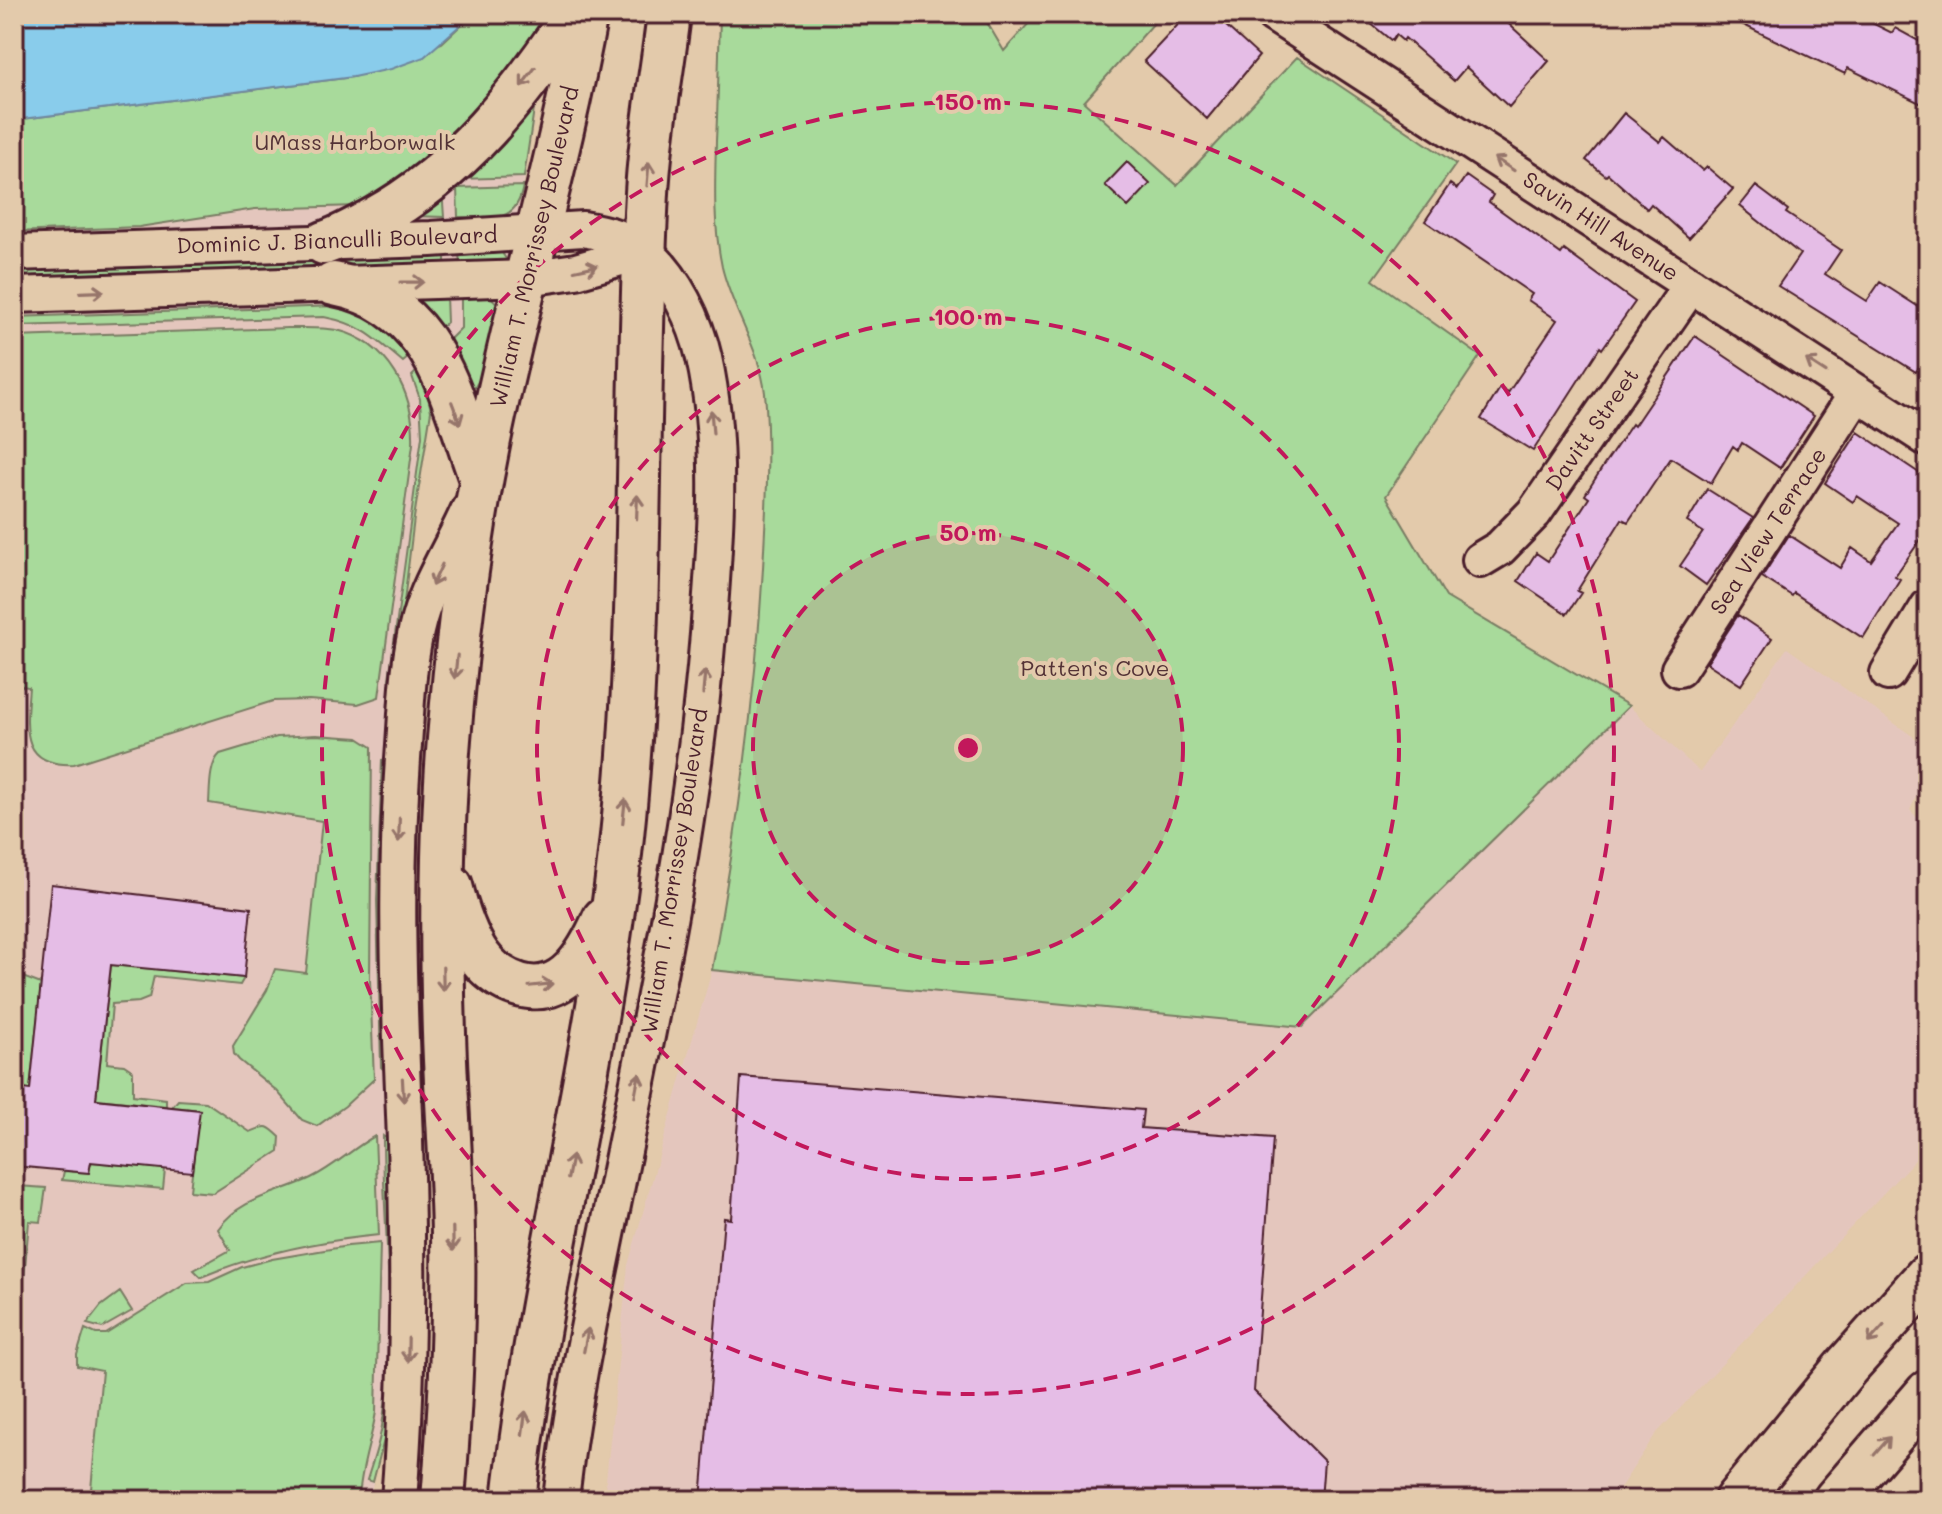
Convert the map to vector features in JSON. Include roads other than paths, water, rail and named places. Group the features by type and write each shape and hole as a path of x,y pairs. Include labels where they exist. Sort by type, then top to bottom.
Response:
{"highway":[{"path":"1737,1500 1824,1393 1928,1276"},
{"path":"1836,1500 1928,1393"}],"main road":[{"path":"324,243 349,234 388,211 452,165 495,121 574,14"},
{"name":"William T. Morrissey Boulevard","path":"443,1500 451,1383 453,1284 443,1021 443,845 455,678 481,479 574,79 586,14"},
{"path":"514,1500 530,1381 594,1039 616,888 629,744 649,162 668,24"},
{"path":"334,284 356,288 377,297 404,316 422,335 437,362 481,479"},
{"path":"443,845 459,914 480,956 502,978 523,986 545,987 572,972 599,931 616,888"}],"street":[{"name":"Savin Hill Avenue","path":"1273,14 1928,439"},
{"name":"Dominic J. Bianculli Boulevard","path":"14,253 441,239 583,229 606,233 645,251"},
{"name":"Dominic J. Bianculli Boulevard","path":"14,295 527,278 600,265 645,251"},
{"name":"William T. Morrissey Boulevard","path":"561,1500 577,1383 685,832 700,730 711,591 715,467 704,358 696,332 678,295 645,251"},
{"name":"Davitt Street","path":"1480,560 1500,548 1534,513 1691,285"},
{"name":"Sea View Terrace","path":"1679,669 1857,393"},
{"name":"William T. Morrissey Boulevard","path":"399,1500 406,1405 408,1304 408,1204 397,907 405,724 419,619 481,479"},
{"path":"1888,673 1928,607"}],"water":[{"path":"14,14 473,14 424,57 391,69 353,77 14,120"}],"park label":[{"name":"UMass Harborwalk","path":"355,142"},
{"name":"Patten's Cove","path":"1095,668"}]}
